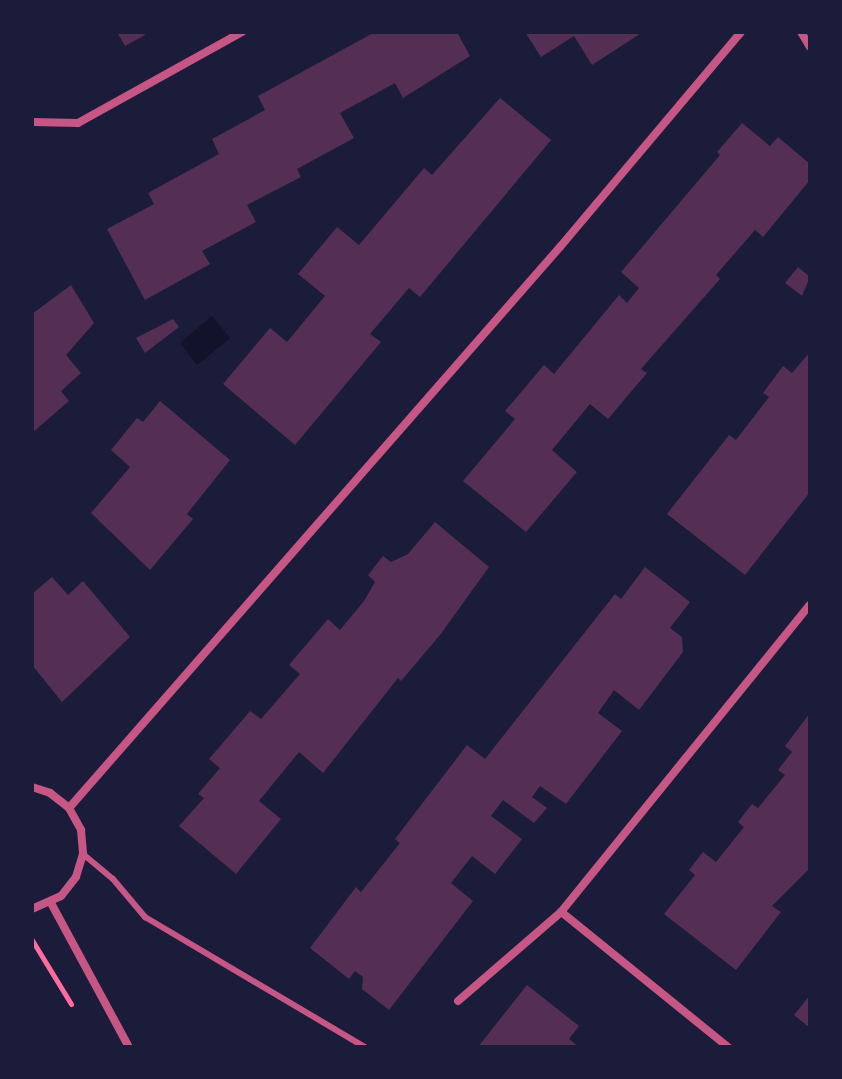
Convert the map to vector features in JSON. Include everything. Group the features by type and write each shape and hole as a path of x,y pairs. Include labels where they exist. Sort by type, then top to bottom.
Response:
{"street":[{"path":"32,122 78,123 242,32"},
{"path":"69,808 560,247 741,32"},
{"path":"801,32 810,47"},
{"path":"458,1001 561,912 810,605"},
{"path":"32,787 50,793 69,808 81,830 83,854 76,877 51,903 32,909"},
{"path":"51,903 129,1047"},
{"path":"561,912 728,1047"}],"lane":[{"path":"83,854 113,879 145,917 365,1047"}],"path":[{"path":"32,940 73,1007"}],"shaded area":[{"path":"212,316 230,338 197,365 180,343"}],"building":[{"path":"117,32 143,32 145,35 125,46"},
{"path":"375,32 457,32 470,56 403,98 395,83 340,113 354,138 297,169 301,177 247,205 256,222 202,251 210,264 145,300 107,229 154,204 148,193 219,154 212,139 265,110 258,96"},
{"path":"525,32 643,32 592,65 574,36 541,57"},
{"path":"500,98 551,140 420,297 409,288 370,334 381,342 295,445 223,384 270,328 287,342 325,296 298,274 337,227 359,245 424,168 432,175"},
{"path":"742,123 770,146 778,137 810,164 810,180 763,237 755,230 716,275 720,279 641,369 647,373 608,419 590,404 552,450 577,472 526,532 463,481 515,419 505,411 544,365 554,374 619,295 627,303 639,288 621,272 720,155 717,152"},
{"path":"798,267 810,277 802,296 785,283"},
{"path":"71,285 94,323 66,355 81,373 61,391 69,401 32,433 32,314"},
{"path":"173,319 179,327 145,353 136,338"},
{"path":"810,352 810,492 745,575 667,514 729,435 736,440 769,397 763,393 783,366 792,373"},
{"path":"160,401 230,460 187,514 193,519 150,570 91,513 130,467 111,450 137,418 143,422"},
{"path":"435,522 489,567 440,635 401,681 398,678 323,773 299,752 259,801 281,819 236,874 179,826 204,798 198,794 220,768 209,759 250,711 261,719 300,674 289,665 328,619 340,630 364,601 375,582 368,575 383,556 391,562 408,554"},
{"path":"645,567 690,602 670,628 682,637 683,652 639,710 614,690 598,713 622,731 566,804 540,786 532,797 547,808 534,823 503,800 491,816 522,839 495,874 472,856 451,883 473,901 389,1010 362,989 363,977 355,971 349,979 310,948 356,887 361,892 400,843 395,839 467,745 485,759 615,594 621,599"},
{"path":"52,577 68,595 83,581 130,637 62,702 32,665 32,594"},
{"path":"810,713 810,868 772,906 781,912 736,970 664,914 695,875 689,870 703,852 716,862 744,827 738,822 752,804 758,808 785,775 778,770 792,752 785,746"},
{"path":"527,985 579,1026 569,1039 579,1047 478,1047"},
{"path":"810,995 810,1028 794,1015"}]}
